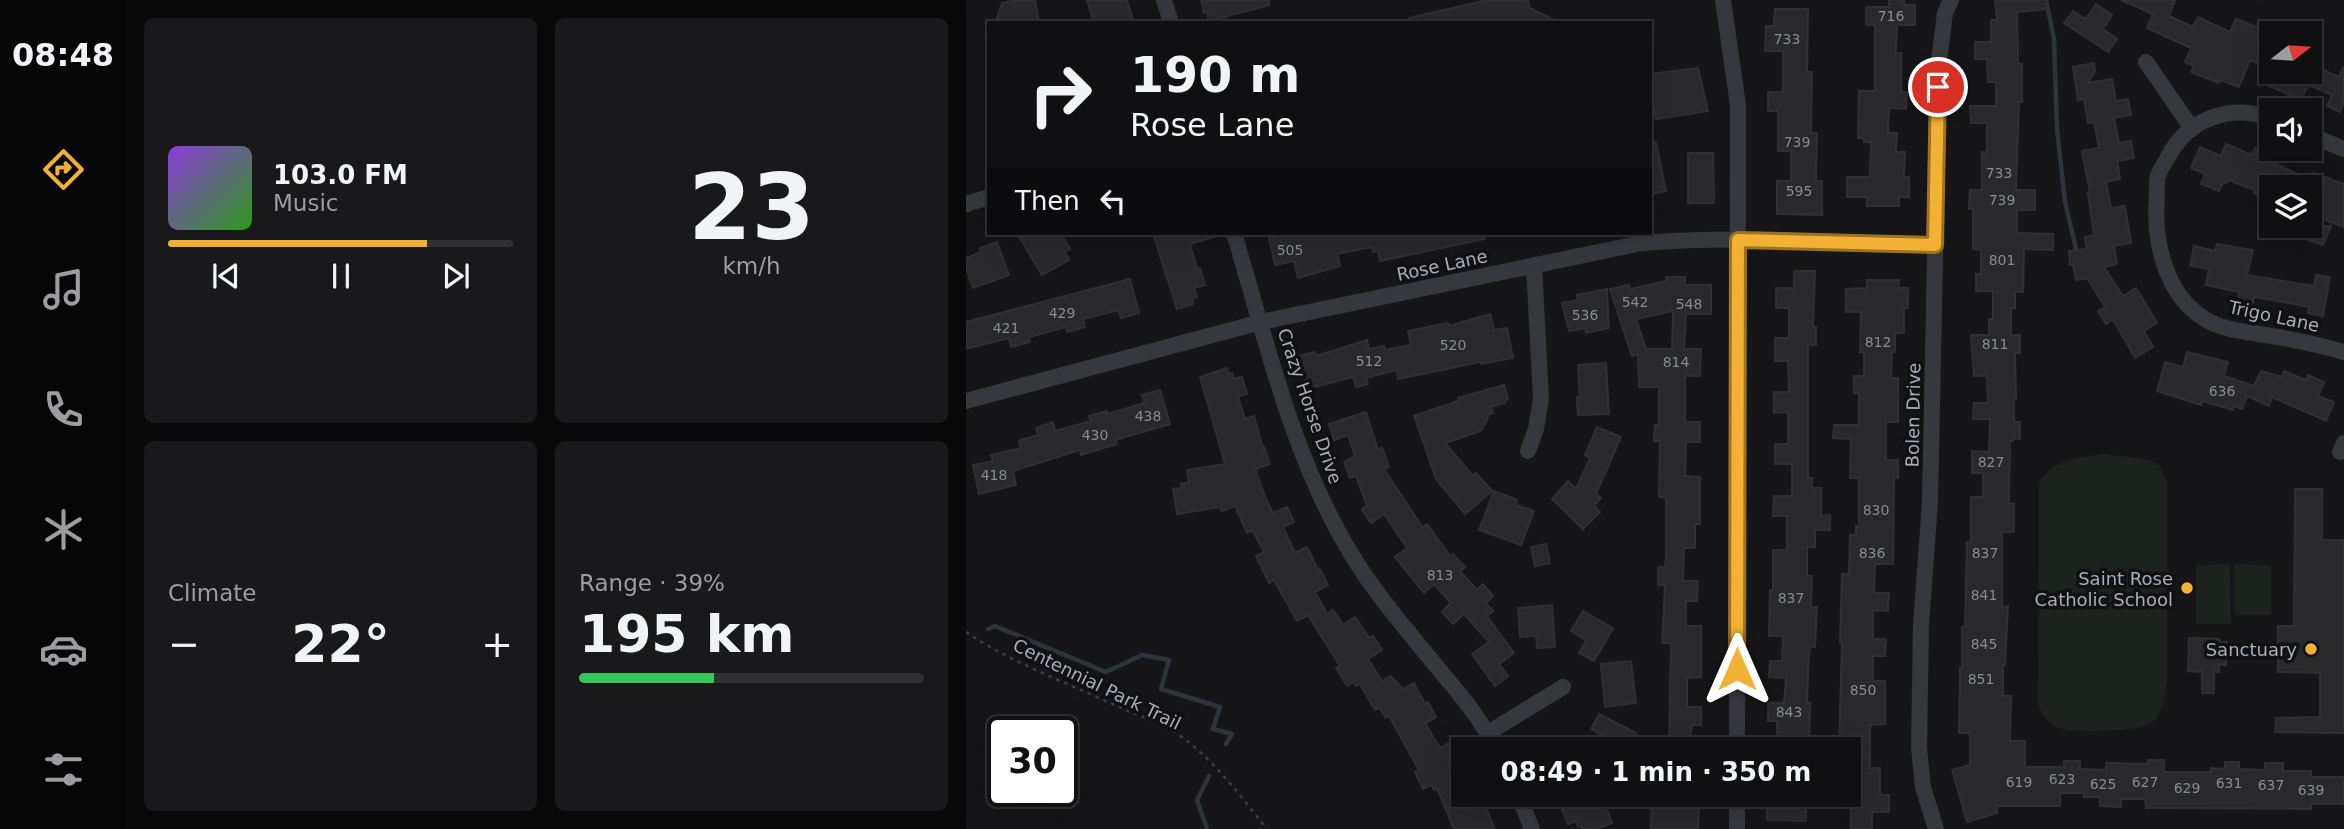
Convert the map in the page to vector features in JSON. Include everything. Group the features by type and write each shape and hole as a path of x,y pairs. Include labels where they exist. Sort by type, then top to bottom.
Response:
{"street":[{"path":"1164,0 1170,21"},
{"path":"1723,0 1738,105 1737,737"},
{"name":"Bolen Drive","path":"1937,829 1923,787 1919,748 1921,625 1930,502 1939,61 1945,13 1951,0"},
{"path":"2146,62 2191,127"},
{"name":"Trigo Lane","path":"2259,115 2239,111 2218,115 2191,127 2172,149 2158,175 2158,248 2184,303 2205,320 2227,329 2318,344 2344,352"},
{"path":"2322,140 2344,149"},
{"path":"966,204 987,198"},
{"name":"Crazy Horse Drive","path":"1235,235 1292,423 1323,504 1375,591 1462,697 1490,737"},
{"name":"Rose Lane","path":"966,401 1261,323 1643,243 1738,240 1935,245"},
{"path":"1528,451 1536,429 1541,398 1534,265"},
{"path":"1488,733 1563,688"},
{"path":"1523,807 1532,829"},
{"path":"1737,807 1737,829"}],"path":[{"name":"Centennial Park Trail","path":"966,632 1034,668 1169,729 1221,772 1267,829"}],"shaded area":[{"path":"2104,454 2151,460 2160,466 2167,482 2167,683 2161,710 2151,723 2121,730 2067,730 2048,721 2038,704 2039,483 2059,464"},
{"path":"2230,564 2231,624 2196,624 2196,565"},
{"path":"2235,564 2271,565 2271,615 2235,615"}],"building":[{"path":"1035,0 1039,21 996,21 1002,3"},
{"path":"1087,0 1127,0 1133,21 1093,21"},
{"path":"1201,0 1269,0 1269,5 1209,21"},
{"path":"1487,0 1528,0 1530,8 1556,21 1410,21 1409,18"},
{"path":"1889,0 1904,0 1904,5 1915,5 1915,25 1897,25 1896,53 1901,53 1901,92 1907,92 1906,109 1889,108 1888,133 1897,133 1896,152 1905,152 1904,177 1909,177 1909,197 1899,197 1899,206 1867,206 1867,197 1847,197 1847,177 1870,177 1871,142 1858,138 1859,91 1875,91 1875,25 1866,25 1866,7 1889,7"},
{"path":"1995,0 2047,0 2047,9 2017,12 2018,64 2022,64 2022,102 2019,102 2016,190 2035,190 2035,210 2017,210 2017,233 2053,234 2053,250 2024,249 2023,292 2015,292 2015,308 2011,308 2011,335 2020,335 2020,353 2015,353 2014,422 2020,422 2020,439 2013,438 2013,441 2010,441 2009,504 2014,504 2014,532 2002,532 2002,607 2008,606 2003,696 2011,696 2010,741 2025,741 2025,767 2064,767 2064,761 2080,761 2080,769 2106,770 2106,763 2148,764 2148,760 2164,760 2164,772 2211,772 2211,768 2225,769 2225,762 2239,762 2239,769 2265,770 2265,763 2283,763 2283,771 2311,771 2311,777 2344,777 2344,804 2311,804 2311,809 2146,808 2145,799 2121,799 2121,807 2100,806 2100,797 2084,797 2084,793 2060,793 2060,806 1997,806 1997,813 1967,822 1952,770 1970,765 1970,733 1959,733 1960,668 1962,627 1965,627 1967,542 1971,542 1971,497 1983,497 1983,473 1972,473 1972,451 1989,452 1990,419 1973,419 1974,403 1988,403 1987,376 1974,376 1971,335 1989,335 1989,319 1993,319 1993,291 1976,291 1976,274 1981,274 1981,250 1973,249 1973,209 1969,209 1970,190 1982,190 1982,152 1987,152 1987,123 1971,123 1970,106 1996,106 1996,82 1988,82 1987,59 1975,59 1975,42 1991,42 1991,20 1997,20"},
{"path":"2121,0 2175,0 2169,16 2193,27 2198,17 2230,32 2236,19 2259,28 2259,64 2250,60 2239,87 2221,80 2219,83 2191,72 2194,66 2185,62 2191,48 2147,28 2153,14"},
{"path":"2096,4 2112,15 2103,29 2117,39 2108,52 2064,23 2073,11 2086,19"},
{"path":"1775,9 1808,9 1807,72 1812,72 1811,133 1817,133 1816,181 1822,181 1822,215 1777,214 1777,181 1791,181 1791,151 1778,151 1778,111 1768,111 1768,92 1783,92 1783,51 1765,51 1766,26 1774,26"},
{"path":"2094,63 2095,71 2088,83 2112,79 2116,101 2128,99 2131,115 2114,118 2119,143 2131,141 2134,158 2117,161 2120,179 2106,182 2111,208 2125,206 2131,243 2114,246 2117,264 2104,267 2123,296 2136,288 2157,323 2144,331 2153,347 2135,358 2113,319 2106,324 2098,311 2105,307 2087,278 2076,280 2073,264 2070,265 2069,251 2087,249 2085,237 2094,235 2082,151 2099,148 2094,122 2088,123 2084,99 2078,100 2073,67"},
{"path":"2344,66 2344,102 2340,112 2327,106 2332,95 2308,85 2302,98 2296,98 2267,85 2322,84 2322,69 2339,77"},
{"path":"1698,68 1708,111 1656,119 1652,99 1652,74"},
{"path":"1656,142 1666,191 1652,194 1652,143"},
{"path":"2226,144 2252,155 2255,148 2259,149 2259,161 2269,161 2300,175 2259,175 2259,195 2254,193 2255,190 2228,180 2223,182 2219,191 2201,184 2205,174 2191,168 2200,147 2221,156"},
{"path":"1688,153 1713,153 1714,203 1688,203"},
{"path":"2322,176 2344,184 2344,227 2322,219"},
{"path":"2322,226 2331,226 2323,245 2304,238 2322,238"},
{"path":"1026,235 1062,235 1070,249 1065,252 1069,260 1042,275 1020,238"},
{"path":"1217,235 1190,244 1205,285 1194,288 1197,297 1192,299 1193,304 1177,309 1154,237"},
{"path":"1283,235 1485,235 1485,239 1380,261 1378,251 1373,252 1372,247 1337,254 1340,266 1298,278 1294,261 1275,265 1269,238"},
{"path":"997,242 1009,275 973,288 966,268 966,258 981,252 980,248"},
{"path":"2217,244 2253,250 2247,275 2314,286 2316,275 2330,277 2323,316 2308,313 2309,307 2254,297 2252,306 2238,304 2239,292 2206,285 2209,269 2190,266 2194,246 2215,251"},
{"path":"1794,271 1815,271 1813,327 1816,327 1816,345 1808,345 1808,478 1812,478 1812,488 1821,488 1821,516 1830,515 1830,530 1815,530 1815,547 1807,547 1807,576 1812,576 1811,608 1817,607 1815,647 1810,647 1809,654 1807,703 1810,703 1809,737 1778,737 1777,721 1768,721 1768,703 1784,703 1786,678 1769,677 1770,661 1782,661 1783,636 1769,636 1770,590 1773,590 1773,550 1787,550 1787,516 1773,516 1774,496 1792,496 1792,464 1775,464 1775,444 1788,444 1788,412 1774,413 1774,392 1789,392 1788,361 1775,361 1775,338 1789,338 1789,308 1776,308 1776,288 1794,288"},
{"path":"1666,277 1685,277 1685,285 1711,285 1711,314 1686,314 1684,349 1701,349 1700,376 1685,376 1685,422 1700,422 1700,442 1686,442 1685,476 1700,477 1700,524 1695,524 1695,548 1684,548 1683,581 1698,581 1697,601 1686,601 1686,626 1701,626 1701,677 1687,678 1687,707 1701,707 1701,725 1692,725 1690,737 1669,737 1671,643 1662,643 1665,585 1658,585 1658,567 1665,567 1666,557 1666,498 1659,497 1660,441 1654,441 1655,425 1659,425 1659,387 1639,387 1638,354 1632,356 1610,289 1629,285 1630,289 1666,281","holes":["1673,311 1672,349 1646,349 1636,319"]},
{"path":"1130,279 1139,313 1121,318 1119,310 1083,319 1085,327 1067,332 1066,327 1029,337 1030,342 1011,347 1009,338 966,349 966,322"},
{"path":"1867,280 1899,280 1898,288 1908,288 1908,308 1904,308 1904,333 1895,333 1895,352 1892,352 1891,378 1898,378 1898,422 1886,422 1886,460 1898,460 1898,478 1894,478 1893,564 1875,564 1874,593 1889,593 1888,611 1873,610 1873,639 1886,639 1885,656 1873,656 1873,681 1885,681 1885,724 1870,725 1870,768 1880,768 1880,795 1889,795 1889,812 1872,812 1872,829 1851,829 1851,807 1861,807 1861,737 1839,737 1840,643 1842,574 1849,574 1850,535 1856,535 1856,526 1859,526 1859,478 1850,478 1851,439 1833,438 1834,425 1859,425 1859,393 1854,393 1854,376 1864,376 1864,352 1860,352 1861,312 1846,312 1846,289 1867,288"},
{"path":"1607,289 1609,328 1586,333 1585,328 1569,331 1562,303 1578,300 1577,295"},
{"path":"1490,314 1494,330 1507,328 1513,358 1398,379 1397,370 1366,378 1368,384 1356,387 1353,377 1307,389 1298,356 1315,352 1316,356 1367,340 1369,349 1384,346 1385,350 1411,345 1408,331 1448,323 1449,326"},
{"path":"2187,352 2228,362 2224,376 2254,386 2261,371 2282,377 2284,371 2306,380 2308,375 2324,382 2318,396 2334,402 2326,421 2272,397 2269,406 2247,396 2242,409 2234,406 2233,410 2202,401 2201,405 2157,391 2165,362 2183,367"},
{"path":"1606,363 1609,414 1578,415 1578,365"},
{"path":"1227,368 1234,379 1242,377 1247,394 1238,396 1245,419 1254,416 1270,464 1255,469 1265,497 1273,513 1287,507 1294,522 1283,527 1295,553 1307,547 1318,570 1320,569 1328,585 1315,592 1327,614 1333,610 1343,625 1355,617 1369,638 1373,636 1382,650 1368,659 1382,681 1391,676 1403,689 1414,683 1425,704 1428,702 1436,717 1425,723 1440,748 1451,742 1451,762 1448,764 1451,770 1451,807 1485,807 1495,829 1454,829 1437,788 1434,790 1431,785 1423,789 1415,772 1419,770 1389,716 1386,718 1380,708 1375,710 1360,684 1356,686 1354,682 1347,686 1336,668 1340,666 1308,615 1297,621 1274,580 1269,583 1256,556 1264,552 1252,530 1247,533 1235,506 1222,511 1220,507 1177,514 1173,489 1182,488 1181,484 1189,482 1187,470 1225,464 1200,377"},
{"path":"1504,385 1508,398 1505,403 1491,407 1493,413 1487,415 1481,431 1445,443 1473,476 1476,473 1492,491 1465,514 1436,479 1414,416 1459,401 1458,398"},
{"path":"1160,390 1170,424 1115,440 1117,444 1081,455 1080,450 1013,471 1016,485 979,494 973,465 993,461 991,455 1021,448 1019,441 1038,435 1036,428 1053,422 1055,431 1091,421 1089,416 1107,411 1107,414 1145,403 1142,395"},
{"path":"1366,412 1378,450 1382,448 1389,467 1384,469 1422,527 1427,524 1450,556 1453,554 1465,567 1460,571 1477,590 1483,584 1493,596 1486,603 1493,611 1487,616 1514,653 1499,664 1508,676 1495,686 1472,654 1489,642 1464,614 1453,624 1442,612 1451,603 1434,584 1424,593 1395,557 1407,548 1384,514 1371,523 1362,509 1367,506 1356,476 1350,478 1344,461 1355,457 1348,435 1334,440 1329,424"},
{"path":"1597,427 1621,437 1596,494 1601,498 1594,506 1600,512 1583,529 1552,499 1568,481 1576,489 1590,458 1585,455"},
{"path":"2295,489 2322,489 2322,540 2344,540 2344,733 2275,732 2276,718 2320,717 2320,673 2278,672 2278,626 2294,626"},
{"path":"1494,491 1517,500 1516,505 1534,511 1521,545 1479,530"},
{"path":"1546,544 1550,563 1535,566 1531,547"},
{"path":"1552,605 1555,647 1537,648 1536,636 1520,637 1518,608"},
{"path":"1583,611 1613,628 1594,661 1579,653 1586,640 1571,631"},
{"path":"2189,638 2219,639 2219,642 2227,642 2226,665 2219,664 2219,672 2214,672 2214,693 2202,693 2202,672 2188,671"},
{"path":"1631,661 1636,703 1605,707 1601,664"},
{"path":"1599,714 1636,733 1634,737 1604,737 1591,729"},
{"path":"1561,807 1606,807 1612,823 1596,829 1578,827 1576,821 1568,824"},
{"path":"1652,807 1699,807 1698,829 1651,829"},
{"path":"1767,807 1806,807 1806,821 1767,820"}],"waterway":[{"path":"2046,0 2054,39 2057,129 2065,202 2077,253"},
{"path":"988,629 995,626 1106,672 1142,655 1169,660 1161,689 1220,707 1213,729 1232,734 1226,744"},
{"path":"1207,829 1197,800 1209,776"}],"place":[{"name":"Saint Rose Catholic School","path":"2187,588"},
{"name":"Sanctuary","path":"2311,649"}],"route":[{"path":"1737,669 1738,240 1935,245 1938,87"}]}
